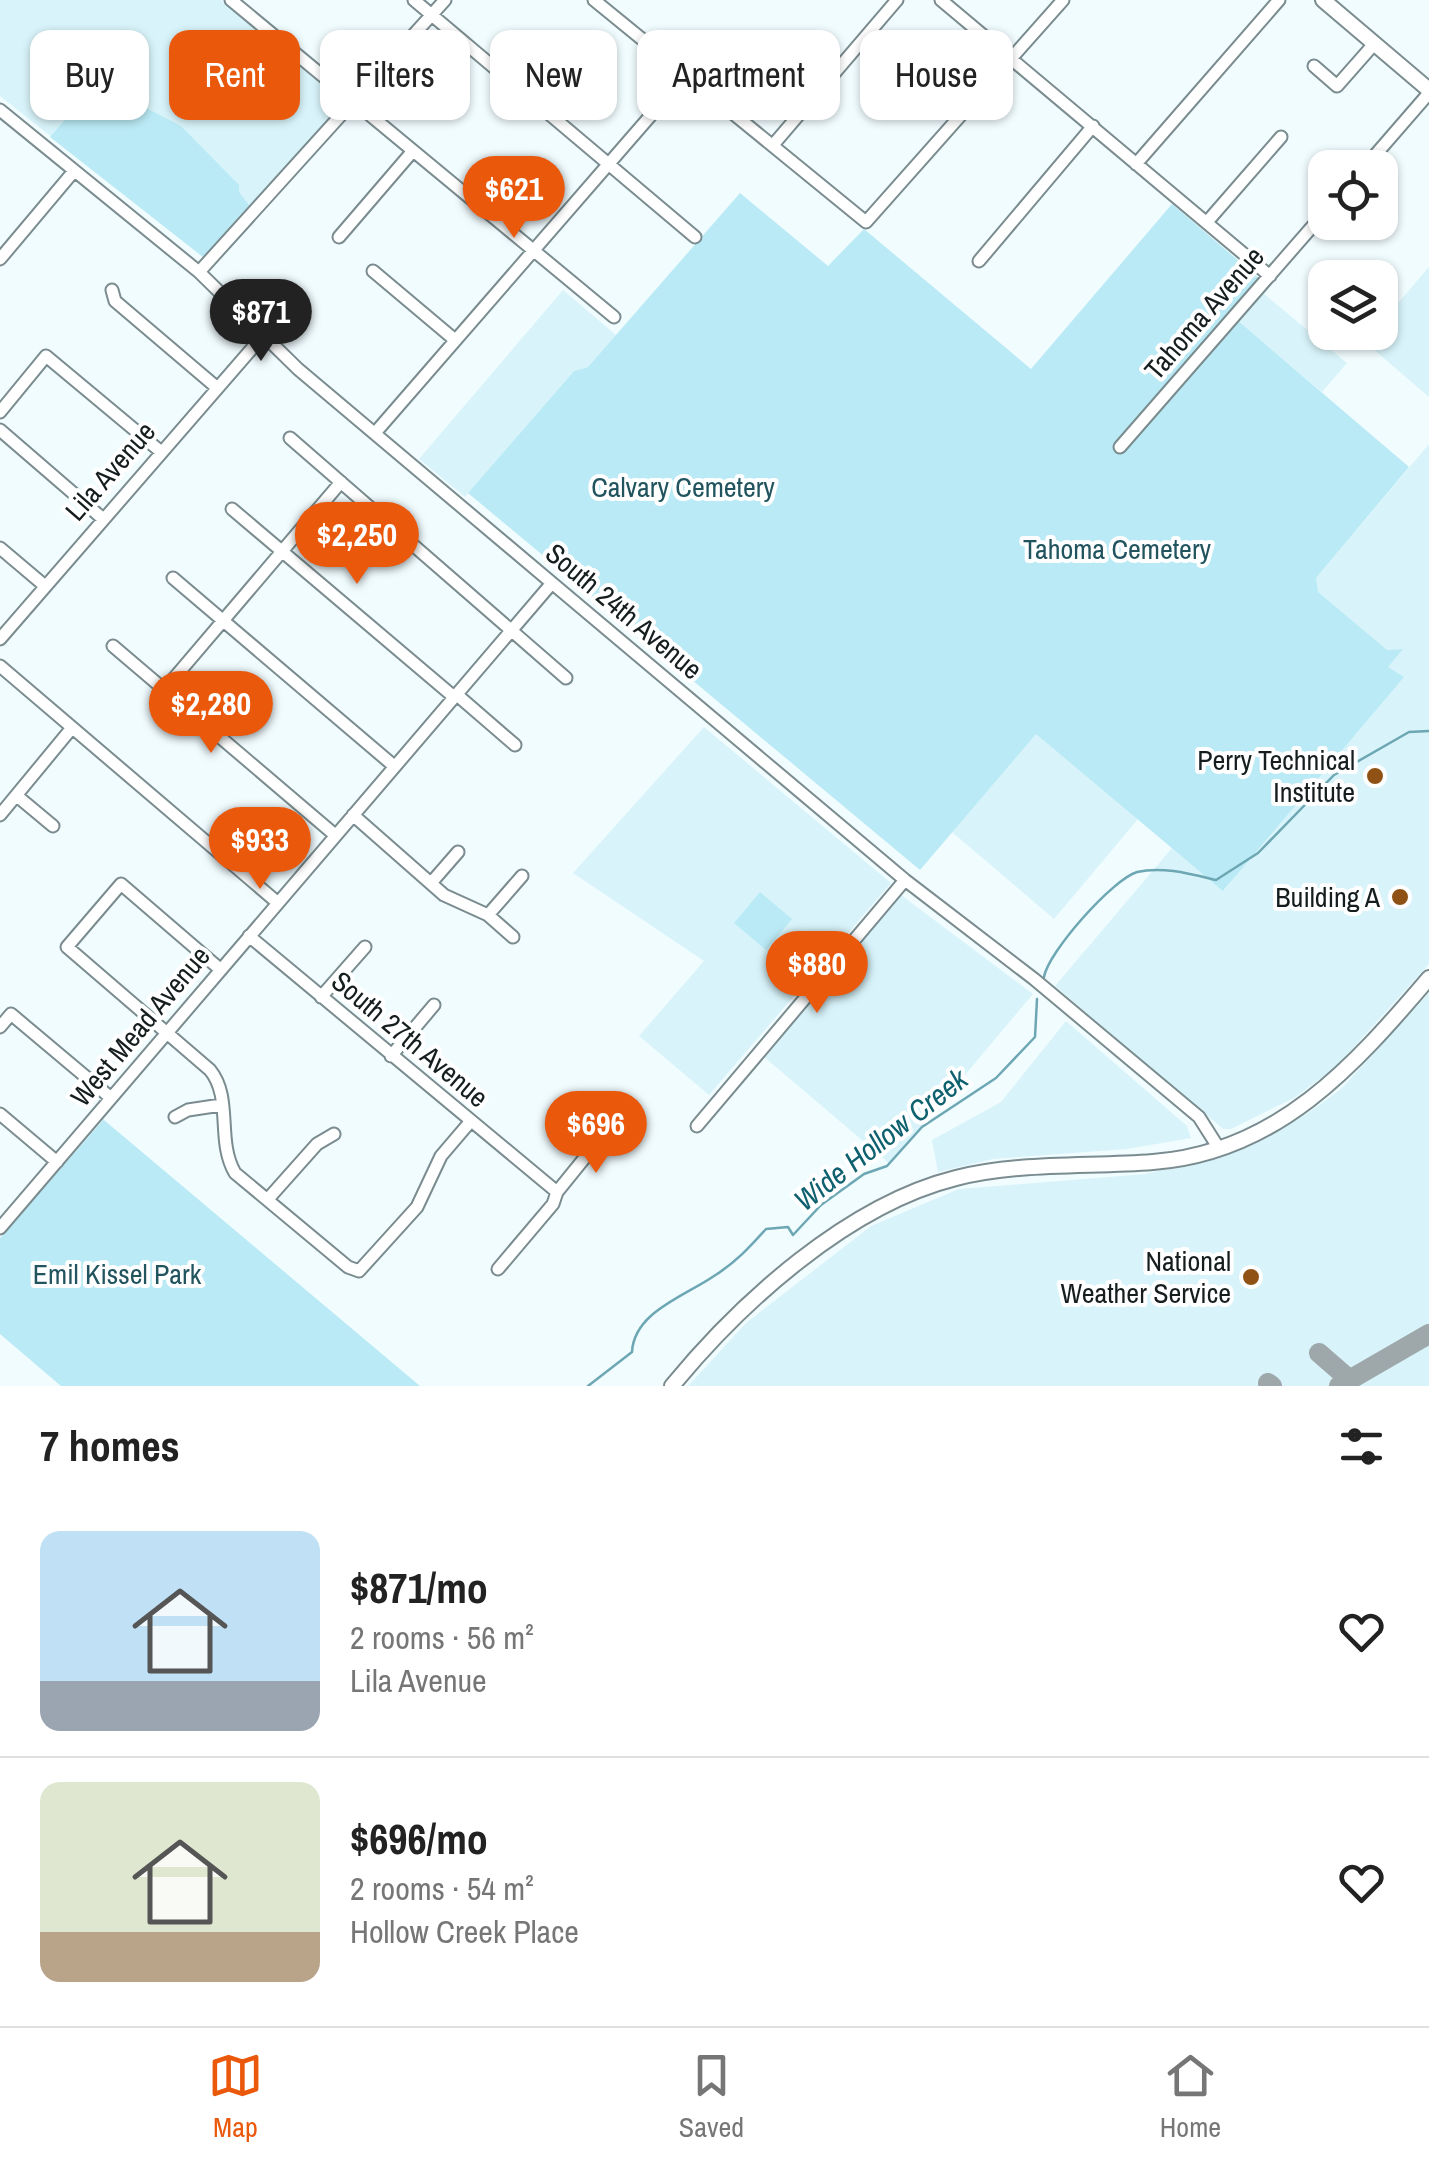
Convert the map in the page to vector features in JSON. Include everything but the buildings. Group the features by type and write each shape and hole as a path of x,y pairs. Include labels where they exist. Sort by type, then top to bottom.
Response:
{"main road":[{"path":"1323,0 1429,92"},
{"path":"672,1386 719,1330 868,1214 911,1192 1004,1170 1159,1162 1257,1132 1325,1092 1429,978"}],"street":[{"path":"231,0 320,74"},
{"path":"414,0 695,236"},
{"path":"419,30 445,0"},
{"path":"594,0 637,36"},
{"path":"773,145 898,0"},
{"path":"941,0 977,30"},
{"path":"1013,58 1063,0"},
{"path":"1136,164 1279,0"},
{"path":"1314,66 1337,86 1374,44"},
{"path":"1013,60 1270,276"},
{"path":"1379,150 1429,92"},
{"name":"South 24th Avenue","path":"0,110 199,272 262,337 552,584 905,880 1034,979 1199,1117 1218,1147"},
{"path":"199,272 341,120"},
{"path":"375,120 614,317"},
{"path":"375,433 647,120"},
{"path":"741,120 866,222 951,120"},
{"path":"979,261 1093,126"},
{"path":"1206,222 1282,137"},
{"path":"339,237 412,152"},
{"path":"0,258 74,171"},
{"name":"Tahoma Avenue","path":"1120,447 1308,232"},
{"path":"372,271 455,340"},
{"path":"112,290 115,301 215,386"},
{"name":"Lila Avenue","path":"0,639 215,386 262,337"},
{"path":"0,412 46,356 160,451"},
{"path":"0,430 102,518"},
{"path":"290,438 566,678"},
{"path":"164,690 341,482"},
{"path":"232,509 515,745"},
{"path":"0,548 45,586"},
{"path":"172,578 394,766"},
{"name":"West Mead Avenue","path":"0,1227 552,584"},
{"path":"112,646 336,835"},
{"path":"0,666 278,903"},
{"path":"0,815 71,729"},
{"path":"17,796 53,826"},
{"path":"353,816 444,895 488,915 514,937"},
{"path":"431,883 458,852"},
{"path":"488,915 522,876"},
{"path":"697,1126 905,880"},
{"path":"221,970 120,884 67,947 221,1083 227,1160 235,1173 348,1267 359,1270 417,1207 441,1156 470,1122"},
{"name":"South 27th Avenue","path":"250,936 556,1192"},
{"path":"321,997 365,947"},
{"path":"391,1056 434,1005"},
{"path":"0,1027 11,1014 112,1098"},
{"path":"175,1117 188,1110 221,1105"},
{"path":"0,1114 57,1162"},
{"path":"268,1199 317,1144 334,1134"},
{"path":"498,1269 553,1204 556,1192 604,1134"}],"shaded area":[{"path":"0,0 221,0 256,30 169,30 169,120 300,120 300,67 320,84 320,120 331,120 203,257 30,120 149,120 149,30 30,30 30,120 0,96"},
{"path":"1429,267 1429,397 1374,350 1398,350 1398,303"},
{"path":"563,290 616,335 588,367 574,371 465,497 419,459"},
{"path":"1262,292 1308,330 1308,350 1331,350 1347,363 1322,392 1237,321"},
{"path":"1429,444 1429,964 1336,1067 1294,1098 1231,1129 1223,1129 1055,986 1172,848 1224,891 1394,673 1388,667 1402,649 1387,651 1317,592 1316,578"},
{"path":"704,727 891,883 709,1095 639,1036 704,961 573,873"},
{"path":"1036,733 1138,819 1054,919 952,832"},
{"path":"901,895 1033,994 890,1164 763,1056"},
{"path":"1429,993 1429,1386 688,1386 746,1323 871,1226 959,1189 1145,1174 1229,1154 1305,1115 1340,1090"},
{"path":"1066,1021 1187,1126 1191,1138 1127,1149 993,1159 938,1172 932,1140 1001,1102"}],"green space":[{"path":"149,109 181,126 239,185 239,192 249,205 203,257 50,137 65,120 149,120"},
{"name":"Tahoma Cemetery","path":"740,193 828,266 864,229 1031,369 1172,204 1260,279 1230,314 1409,467 1316,578 1318,592 1387,650 1403,649 1388,667 1404,677 1223,891 1036,734 920,870 468,493 574,371 588,367"},
{"path":"760,892 792,919 766,950 734,923"},
{"name":"Emil Kissel Park","path":"104,1119 420,1386 61,1386 0,1334 0,1238"}],"waterway":[{"name":"Wide Hollow Creek","path":"1044,977 1069,935 1126,877 1157,870 1216,880 1258,853 1334,775 1409,732 1429,731"},
{"name":"Wide Hollow Creek","path":"588,1386 632,1352 642,1326 663,1306 729,1266 766,1229 788,1227 793,1235 821,1205 864,1174 887,1166 922,1127 996,1078 1035,1037 1037,999"}],"taxiway":[{"path":"1339,1386 1429,1334"},
{"path":"1319,1353 1350,1380"},
{"path":"1268,1383 1272,1386"}],"place":[{"name":"Perry Technical Institute","path":"1375,776"},
{"name":"Building A","path":"1400,897"},
{"name":"National Weather Service","path":"1251,1277"}],"park label":[{"name":"Calvary Cemetery","path":"683,487"}]}
